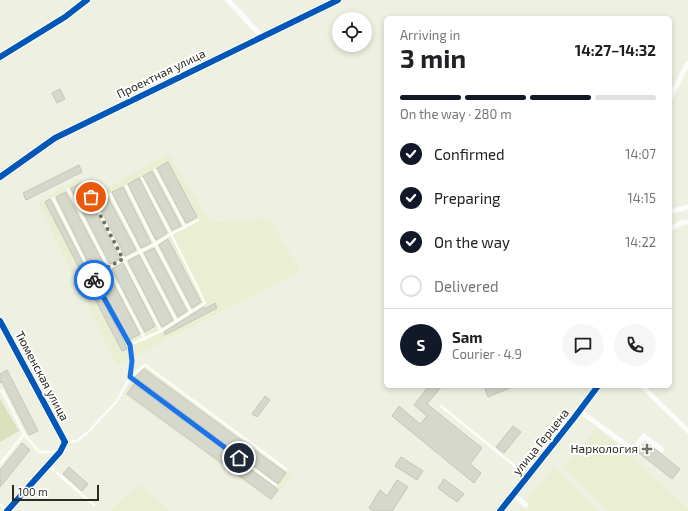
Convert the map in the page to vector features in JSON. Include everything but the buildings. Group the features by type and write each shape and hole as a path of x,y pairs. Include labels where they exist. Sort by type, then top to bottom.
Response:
{"street":[{"path":"0,57 65,17 88,0"},
{"path":"228,0 262,37"},
{"name":"Проектная улица","path":"0,177 55,138 338,0"},
{"path":"672,94 688,63"},
{"path":"672,211 688,207"},
{"path":"672,228 683,222 688,222"},
{"name":"Тюменская улица","path":"0,320 65,442"},
{"name":"улица Герцена","path":"500,511 597,388"},
{"path":"644,388 688,431"},
{"path":"580,411 633,450 644,436 662,450"},
{"path":"7,511 60,452 65,442"},
{"path":"513,494 526,505"}],"lane":[{"path":"155,170 185,227"},
{"path":"130,345 161,331 176,320 205,303 142,178"},
{"path":"85,185 161,331"},
{"path":"126,186 190,312"},
{"path":"68,189 145,339"},
{"path":"110,194 176,320"},
{"path":"53,198 92,276 130,345 132,361 130,377 117,401 88,432 77,441 65,442"},
{"path":"92,276 198,220"},
{"path":"130,377 145,365 286,469"},
{"path":"130,377 276,485"},
{"path":"0,391 2,390 24,434 39,452 60,452"},
{"path":"441,406 527,477"},
{"path":"0,464 24,434"},
{"path":"48,465 94,506"},
{"path":"0,504 7,511"}],"shaded area":[{"path":"168,153 211,223 269,218 300,271 117,365 38,203 78,179 101,192"},
{"path":"145,364 292,476 272,502 123,394"},
{"path":"0,399 19,431 0,442"},
{"path":"597,428 657,480 688,509 688,511 607,511 564,467"},
{"path":"554,467 598,511 519,511"},
{"path":"139,484 170,511 110,511"}],"cycle path":[{"path":"0,57 65,17 87,0"},
{"path":"0,177 55,138 338,0"},
{"path":"0,321 65,442 60,452 7,511"},
{"path":"500,511 596,388"}],"way so far":[{"path":"91,197 123,259 92,276 94,280"}],"place":[{"name":"Наркология","path":"647,449"}],"route":[{"path":"94,280 130,345 132,361 130,377 239,458"}]}
